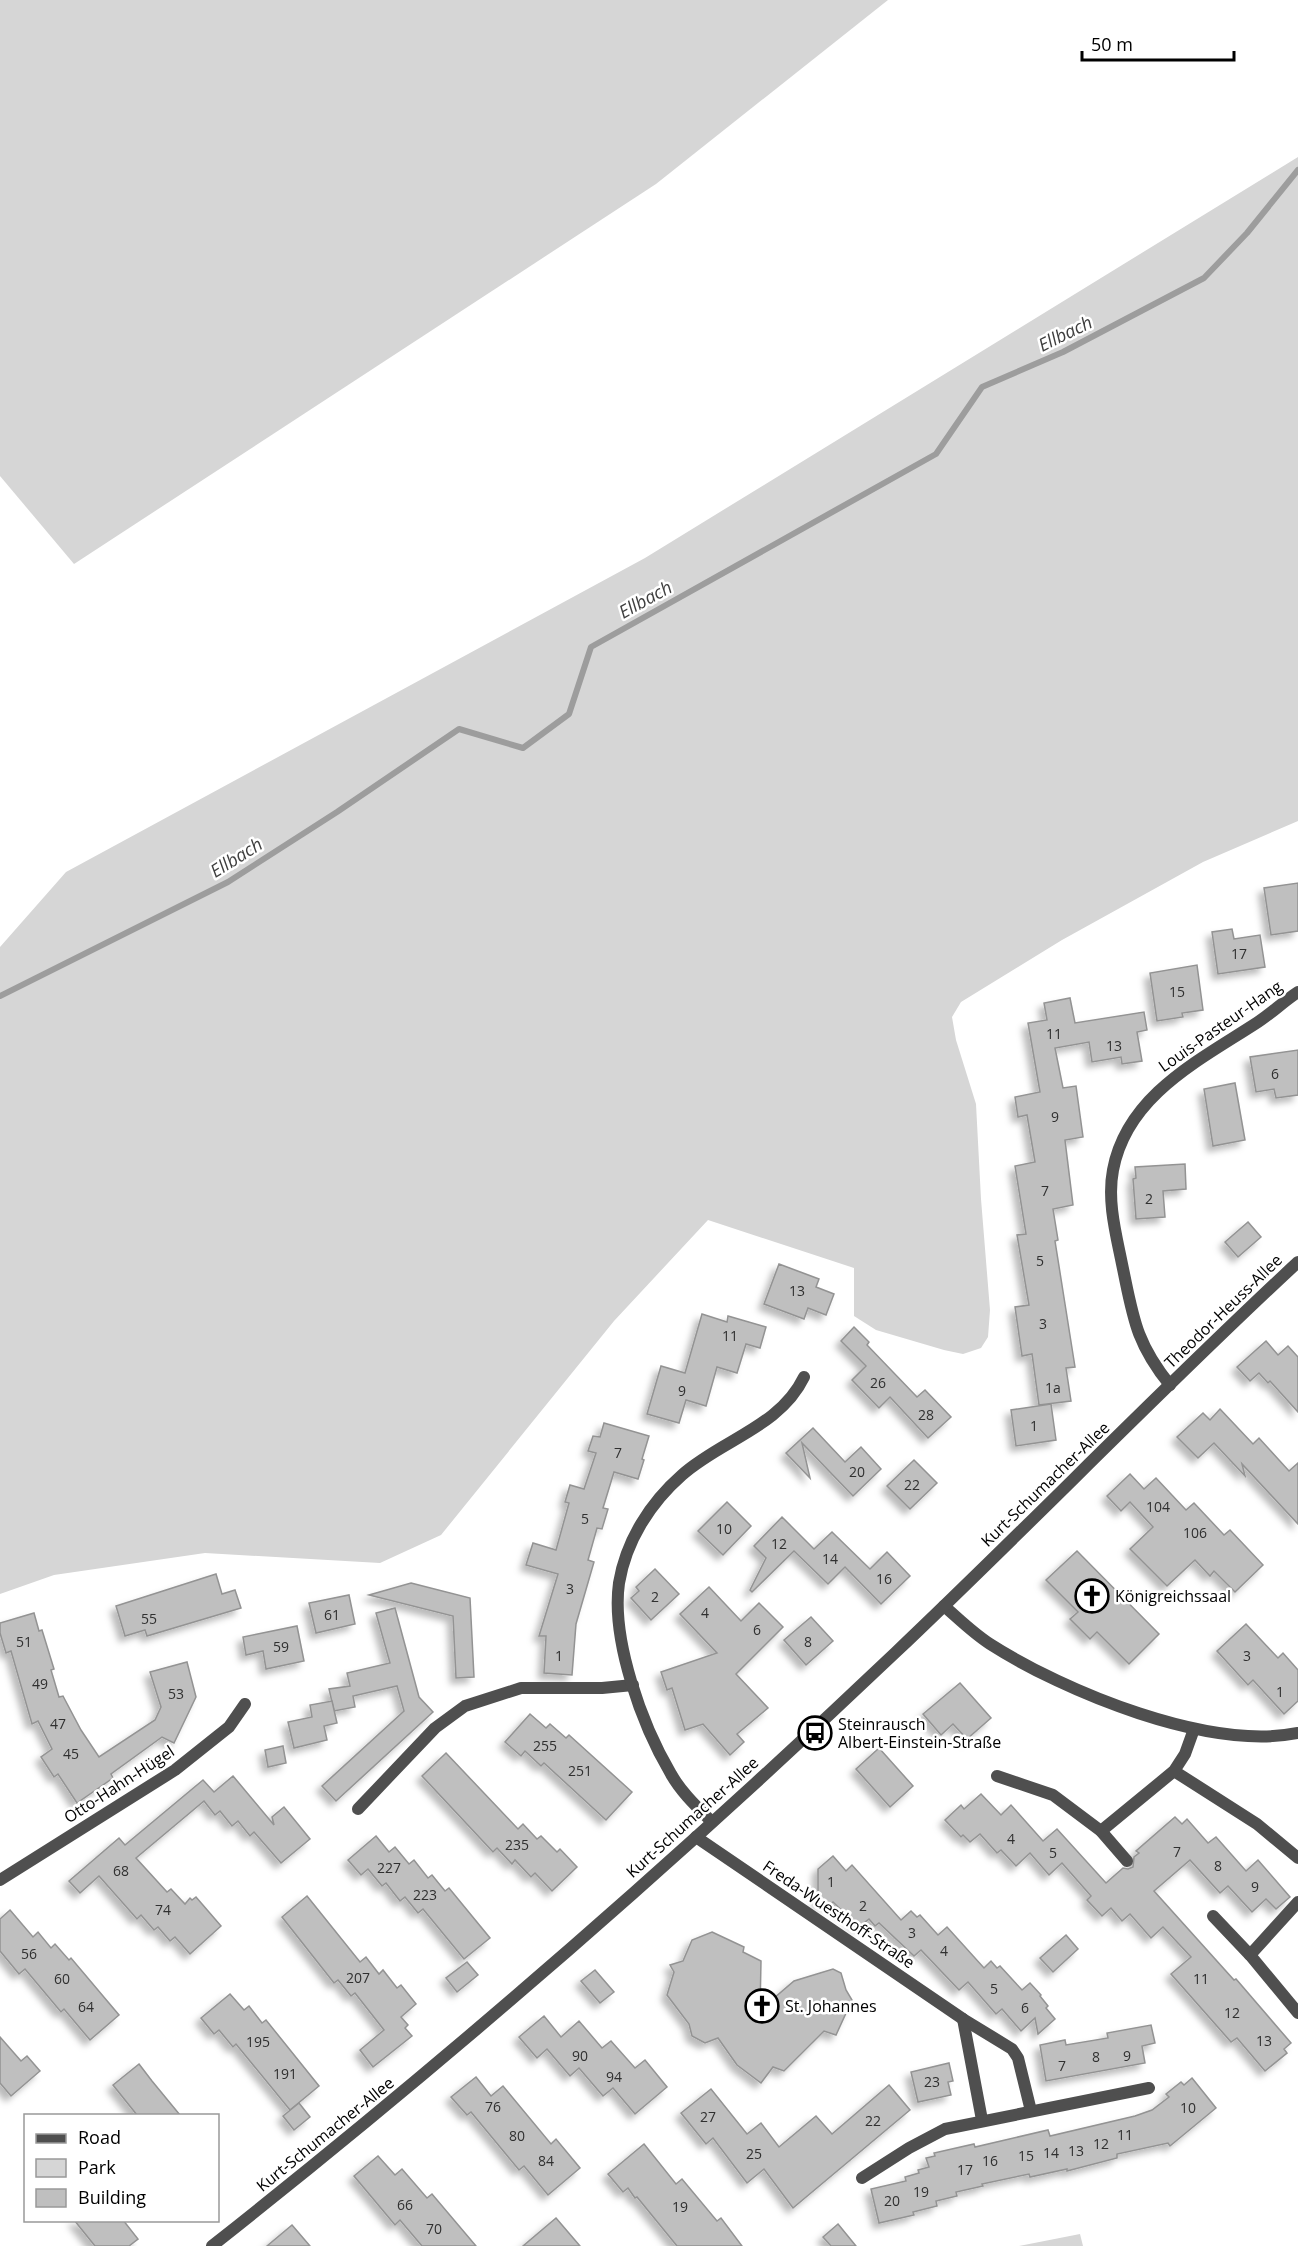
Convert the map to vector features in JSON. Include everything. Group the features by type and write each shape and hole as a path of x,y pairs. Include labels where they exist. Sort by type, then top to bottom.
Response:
{"street":[{"name":"Louis-Pasteur-Hang","path":"1170,1385 1149,1357 1135,1326 1114,1224 1111,1203 1113,1171 1121,1143 1137,1115 1156,1092 1180,1072 1262,1020 1298,992"},
{"name":"Theodor-Heuss-Allee","path":"1170,1385 1298,1262"},
{"path":"712,1822 687,1797 671,1775 644,1718 621,1641 618,1610 620,1583 628,1548 640,1524 655,1503 684,1473 786,1405 804,1377"},
{"name":"Kurt-Schumacher-Allee","path":"212,2246 485,2023 696,1837 944,1606 1170,1385"},
{"path":"944,1606 988,1643 1021,1662 1126,1709 1194,1729 1240,1735 1298,1733"},
{"path":"358,1809 435,1728 465,1706 521,1688 602,1688 633,1685"},
{"name":"Otto-Hahn-Hügel","path":"0,1880 175,1770 229,1726 245,1704"},
{"path":"1101,1832 1174,1771 1185,1754 1194,1729"},
{"path":"1174,1771 1257,1824 1298,1858"},
{"path":"997,1776 1053,1795 1101,1832 1127,1861"},
{"name":"Freda-Wuesthoff-Straße","path":"696,1837 963,2019 1012,2049 1018,2058 1031,2111"},
{"path":"1250,1955 1298,1902"},
{"path":"1213,1916 1250,1955 1298,2013"},
{"path":"963,2019 982,2120"},
{"path":"862,2178 909,2148 945,2129 1149,2088"}],"green space":[{"path":"0,0 888,0 656,184 74,564 0,476"},
{"path":"1298,157 1298,821 1203,862 1062,940 961,1002 952,1017 956,1040 976,1104 990,1310 988,1337 981,1348 963,1354 876,1330 854,1316 854,1268 708,1220 614,1321 441,1535 380,1563 205,1553 54,1575 0,1594 0,947 66,872 645,558"},
{"path":"1080,2234 1083,2246 1019,2246"}],"building":[{"path":"1298,883 1298,931 1271,935 1264,888"},
{"path":"1232,929 1234,939 1260,935 1265,967 1218,974 1212,932"},
{"path":"1197,965 1203,1010 1182,1013 1183,1017 1157,1021 1150,973"},
{"path":"1070,998 1075,1023 1144,1012 1147,1030 1137,1032 1142,1061 1122,1064 1121,1057 1092,1062 1089,1042 1055,1048 1063,1088 1076,1086 1083,1137 1065,1140 1073,1205 1053,1209 1058,1240 1055,1241 1075,1367 1066,1368 1071,1401 1039,1405 1032,1354 1022,1356 1015,1307 1029,1305 1017,1235 1026,1234 1015,1166 1035,1162 1027,1115 1018,1117 1015,1097 1040,1092 1028,1023 1047,1020 1044,1003"},
{"path":"1298,1050 1298,1095 1276,1098 1274,1089 1256,1092 1250,1057"},
{"path":"1235,1083 1245,1140 1213,1146 1204,1089"},
{"path":"1185,1164 1186,1189 1163,1191 1165,1217 1136,1219 1133,1179 1136,1178 1135,1167"},
{"path":"1248,1222 1261,1237 1238,1257 1225,1242"},
{"path":"779,1264 819,1279 816,1287 834,1294 826,1315 808,1308 804,1319 764,1304"},
{"path":"702,1314 727,1322 728,1316 766,1327 760,1348 746,1344 737,1373 717,1367 706,1406 686,1400 679,1423 647,1414 661,1366 685,1373"},
{"path":"854,1327 869,1342 867,1345 917,1397 925,1390 951,1417 928,1438 890,1397 879,1408 852,1380 866,1366 841,1341"},
{"path":"1266,1341 1278,1355 1288,1346 1298,1357 1298,1412 1270,1381 1268,1383 1259,1373 1250,1381 1237,1367"},
{"path":"1051,1404 1056,1440 1016,1446 1011,1410"},
{"path":"1220,1409 1253,1444 1259,1438 1289,1471 1298,1463 1298,1524 1242,1464 1245,1476 1214,1443 1198,1458 1177,1437 1203,1413 1210,1420"},
{"path":"604,1423 649,1436 642,1459 644,1460 638,1479 614,1472 603,1508 608,1509 602,1529 597,1528 588,1560 594,1562 576,1624 572,1675 544,1673 546,1636 539,1636 558,1574 526,1565 533,1543 556,1550 569,1503 565,1502 570,1485 584,1489 596,1453 588,1451 593,1436 600,1437"},
{"path":"813,1428 845,1462 861,1447 881,1469 853,1496 802,1443 810,1478 786,1453"},
{"path":"914,1460 937,1483 910,1509 887,1486"},
{"path":"1130,1474 1144,1489 1156,1478 1186,1510 1194,1503 1224,1535 1230,1530 1263,1565 1235,1592 1214,1571 1210,1576 1195,1560 1167,1586 1130,1549 1153,1527 1130,1502 1121,1511 1107,1496"},
{"path":"727,1502 751,1526 723,1555 698,1531"},
{"path":"782,1517 814,1549 832,1532 870,1569 887,1552 910,1576 881,1604 845,1567 828,1584 794,1551 752,1592 750,1590 766,1558 754,1546"},
{"name":"Königreichssaal","path":"1077,1551 1159,1634 1129,1664 1097,1632 1090,1639 1070,1619 1078,1612 1046,1580"},
{"path":"655,1569 679,1594 651,1620 631,1598 639,1591 636,1587"},
{"path":"216,1574 222,1594 235,1590 241,1608 147,1636 145,1630 125,1636 116,1606"},
{"path":"411,1583 470,1598 474,1677 456,1678 453,1616 369,1595"},
{"path":"709,1587 741,1621 759,1603 783,1627 736,1674 768,1708 737,1734 744,1742 730,1755 703,1724 685,1730 672,1688 667,1690 661,1672 717,1653 680,1614"},
{"path":"349,1595 355,1624 316,1633 309,1603"},
{"path":"395,1608 419,1697 433,1712 336,1801 322,1786 404,1711 397,1686 353,1696 355,1707 334,1711 329,1689 350,1686 347,1673 390,1663 376,1613"},
{"path":"34,1613 39,1631 42,1630 54,1669 51,1670 59,1697 63,1696 99,1757 155,1720 161,1707 150,1672 187,1662 196,1697 174,1743 162,1737 111,1774 113,1778 77,1803 58,1774 54,1777 41,1757 52,1749 38,1721 32,1724 11,1651 6,1653 0,1633 0,1623"},
{"path":"811,1617 833,1641 806,1665 784,1640"},
{"path":"1246,1624 1278,1658 1283,1653 1298,1670 1298,1701 1284,1714 1253,1680 1248,1685 1217,1651"},
{"path":"297,1626 304,1661 266,1669 263,1651 246,1655 243,1637"},
{"path":"960,1683 991,1718 967,1739 953,1724 941,1735 923,1714"},
{"path":"332,1701 337,1723 324,1726 327,1740 294,1748 288,1722 312,1717 310,1705"},
{"path":"530,1714 546,1728 550,1724 566,1738 569,1735 632,1792 606,1820 544,1763 541,1766 525,1751 521,1756 505,1742"},
{"path":"283,1746 286,1763 268,1767 265,1750"},
{"path":"879,1748 913,1786 890,1807 856,1769"},
{"path":"446,1753 518,1829 523,1824 537,1839 541,1836 557,1852 560,1849 577,1867 552,1891 535,1873 531,1877 515,1860 512,1864 497,1848 493,1852 422,1776"},
{"path":"233,1776 274,1825 272,1817 284,1807 310,1839 281,1863 254,1832 250,1836 238,1821 232,1826 220,1811 215,1815 204,1801 136,1858 167,1892 171,1889 185,1904 190,1898 192,1900 196,1897 221,1926 190,1954 175,1937 170,1941 158,1927 154,1930 141,1915 137,1919 99,1876 80,1893 69,1881 119,1838 125,1845 203,1780 214,1792"},
{"path":"981,1794 1001,1815 1011,1805 1043,1841 1057,1829 1106,1883 1123,1868 1133,1867 1134,1857 1139,1853 1136,1851 1175,1817 1182,1824 1187,1819 1208,1843 1216,1837 1246,1871 1258,1860 1290,1897 1276,1909 1266,1899 1252,1912 1228,1886 1220,1893 1190,1860 1154,1891 1234,1980 1236,1979 1291,2043 1284,2049 1287,2053 1265,2071 1237,2038 1231,2042 1171,1974 1191,1957 1163,1927 1151,1938 1130,1914 1122,1921 1111,1908 1102,1916 1087,1900 1091,1896 1062,1863 1049,1875 1030,1853 1016,1866 1001,1850 997,1853 980,1834 970,1842 963,1835 961,1837 945,1820 961,1805 964,1809"},
{"path":"376,1836 389,1852 395,1847 409,1864 414,1860 428,1878 432,1875 445,1891 449,1888 490,1938 464,1959 423,1909 418,1913 405,1897 400,1901 386,1883 382,1886 368,1869 361,1875 348,1860"},
{"path":"833,1856 846,1871 852,1865 901,1920 911,1911 917,1917 920,1915 938,1935 947,1927 984,1968 991,1961 997,1968 1000,1966 1022,1990 1030,1983 1041,1995 1048,2006 1046,2008 1055,2019 1038,2034 1035,2018 1021,2031 1002,2009 996,2014 968,1982 959,1990 921,1950 914,1956 879,1923 875,1926 869,1919 859,1927 833,1902 829,1906 826,1902 818,1902 818,1869"},
{"path":"307,1896 360,1962 366,1957 379,1974 383,1970 397,1988 401,1985 416,2004 401,2017 408,2025 405,2028 412,2036 373,2067 360,2050 384,2030 355,1993 351,1996 338,1980 334,1983 282,1917"},
{"path":"10,1910 33,1937 38,1932 51,1948 55,1944 69,1960 71,1958 119,2015 90,2040 64,2009 61,2012 25,1969 19,1974 0,1951 0,1919"},
{"name":"St. Johannes","path":"712,1932 744,1947 743,1952 761,1961 760,2010 794,1981 833,1969 841,1973 852,2000 836,2035 824,2031 784,2071 773,2067 761,2083 737,2065 718,2038 705,2043 692,2036 689,2024 667,1995 674,1972 670,1965 683,1961 692,1940"},
{"path":"1066,1935 1078,1949 1053,1972 1040,1958"},
{"path":"467,1962 478,1975 457,1992 446,1978"},
{"path":"595,1970 614,1992 600,2003 581,1981"},
{"path":"230,1994 244,2010 249,2006 262,2023 266,2020 319,2086 290,2110 236,2044 233,2047 219,2030 214,2034 201,2018"},
{"path":"544,2016 561,2037 579,2021 602,2048 611,2041 635,2068 645,2060 667,2087 635,2114 613,2088 603,2096 579,2068 570,2076 547,2049 537,2058 519,2037"},
{"path":"1151,2025 1155,2043 1142,2046 1145,2063 1046,2081 1040,2045 1065,2040 1066,2045 1108,2038 1107,2033"},
{"path":"0,2037 21,2061 27,2056 40,2071 11,2096 0,2083"},
{"path":"949,2063 953,2081 948,2082 951,2095 918,2102 911,2072"},
{"path":"139,2064 179,2114 136,2114 113,2085"},
{"path":"476,2077 491,2096 503,2086 551,2144 556,2139 580,2168 548,2195 524,2166 519,2170 471,2112 467,2115 451,2097"},
{"path":"1192,2078 1216,2108 1170,2146 1168,2143 1117,2154 1117,2158 1067,2171 1067,2169 1030,2177 1029,2174 982,2184 983,2186 956,2192 957,2196 936,2201 937,2206 913,2212 914,2215 879,2223 871,2189 906,2181 905,2177 929,2167 926,2158 935,2156 934,2153 974,2144 975,2147 1048,2130 1050,2136 1135,2116 1152,2110 1169,2097 1166,2094 1181,2082 1184,2085"},
{"path":"889,2085 910,2110 793,2208 764,2169 747,2183 713,2138 706,2144 681,2113 711,2089 747,2134 761,2123 779,2147 816,2116 832,2134"},
{"path":"299,2103 310,2117 294,2130 283,2116"},
{"path":"644,2144 676,2184 682,2179 717,2221 721,2218 742,2246 677,2246 628,2188 623,2192 608,2174"},
{"path":"378,2156 395,2175 402,2169 427,2198 432,2194 476,2246 422,2246 400,2220 395,2225 354,2176"},
{"path":"556,2218 580,2246 523,2246"},
{"path":"76,2222 125,2222 138,2239 129,2246 95,2246"},
{"path":"838,2224 856,2246 831,2246 823,2237"},
{"path":"292,2225 310,2246 267,2246"}],"waterway":[{"name":"Ellbach","path":"0,996 228,882 337,812 459,729 523,748 569,714 591,647 936,454 982,387 1063,352 1204,278 1247,233 1298,170"}],"place":[{"name":"Königreichssaal","path":"1092,1596"},
{"name":"Steinrausch Albert-Einstein-Straße","path":"815,1733"},
{"name":"St. Johannes","path":"762,2006"}]}
